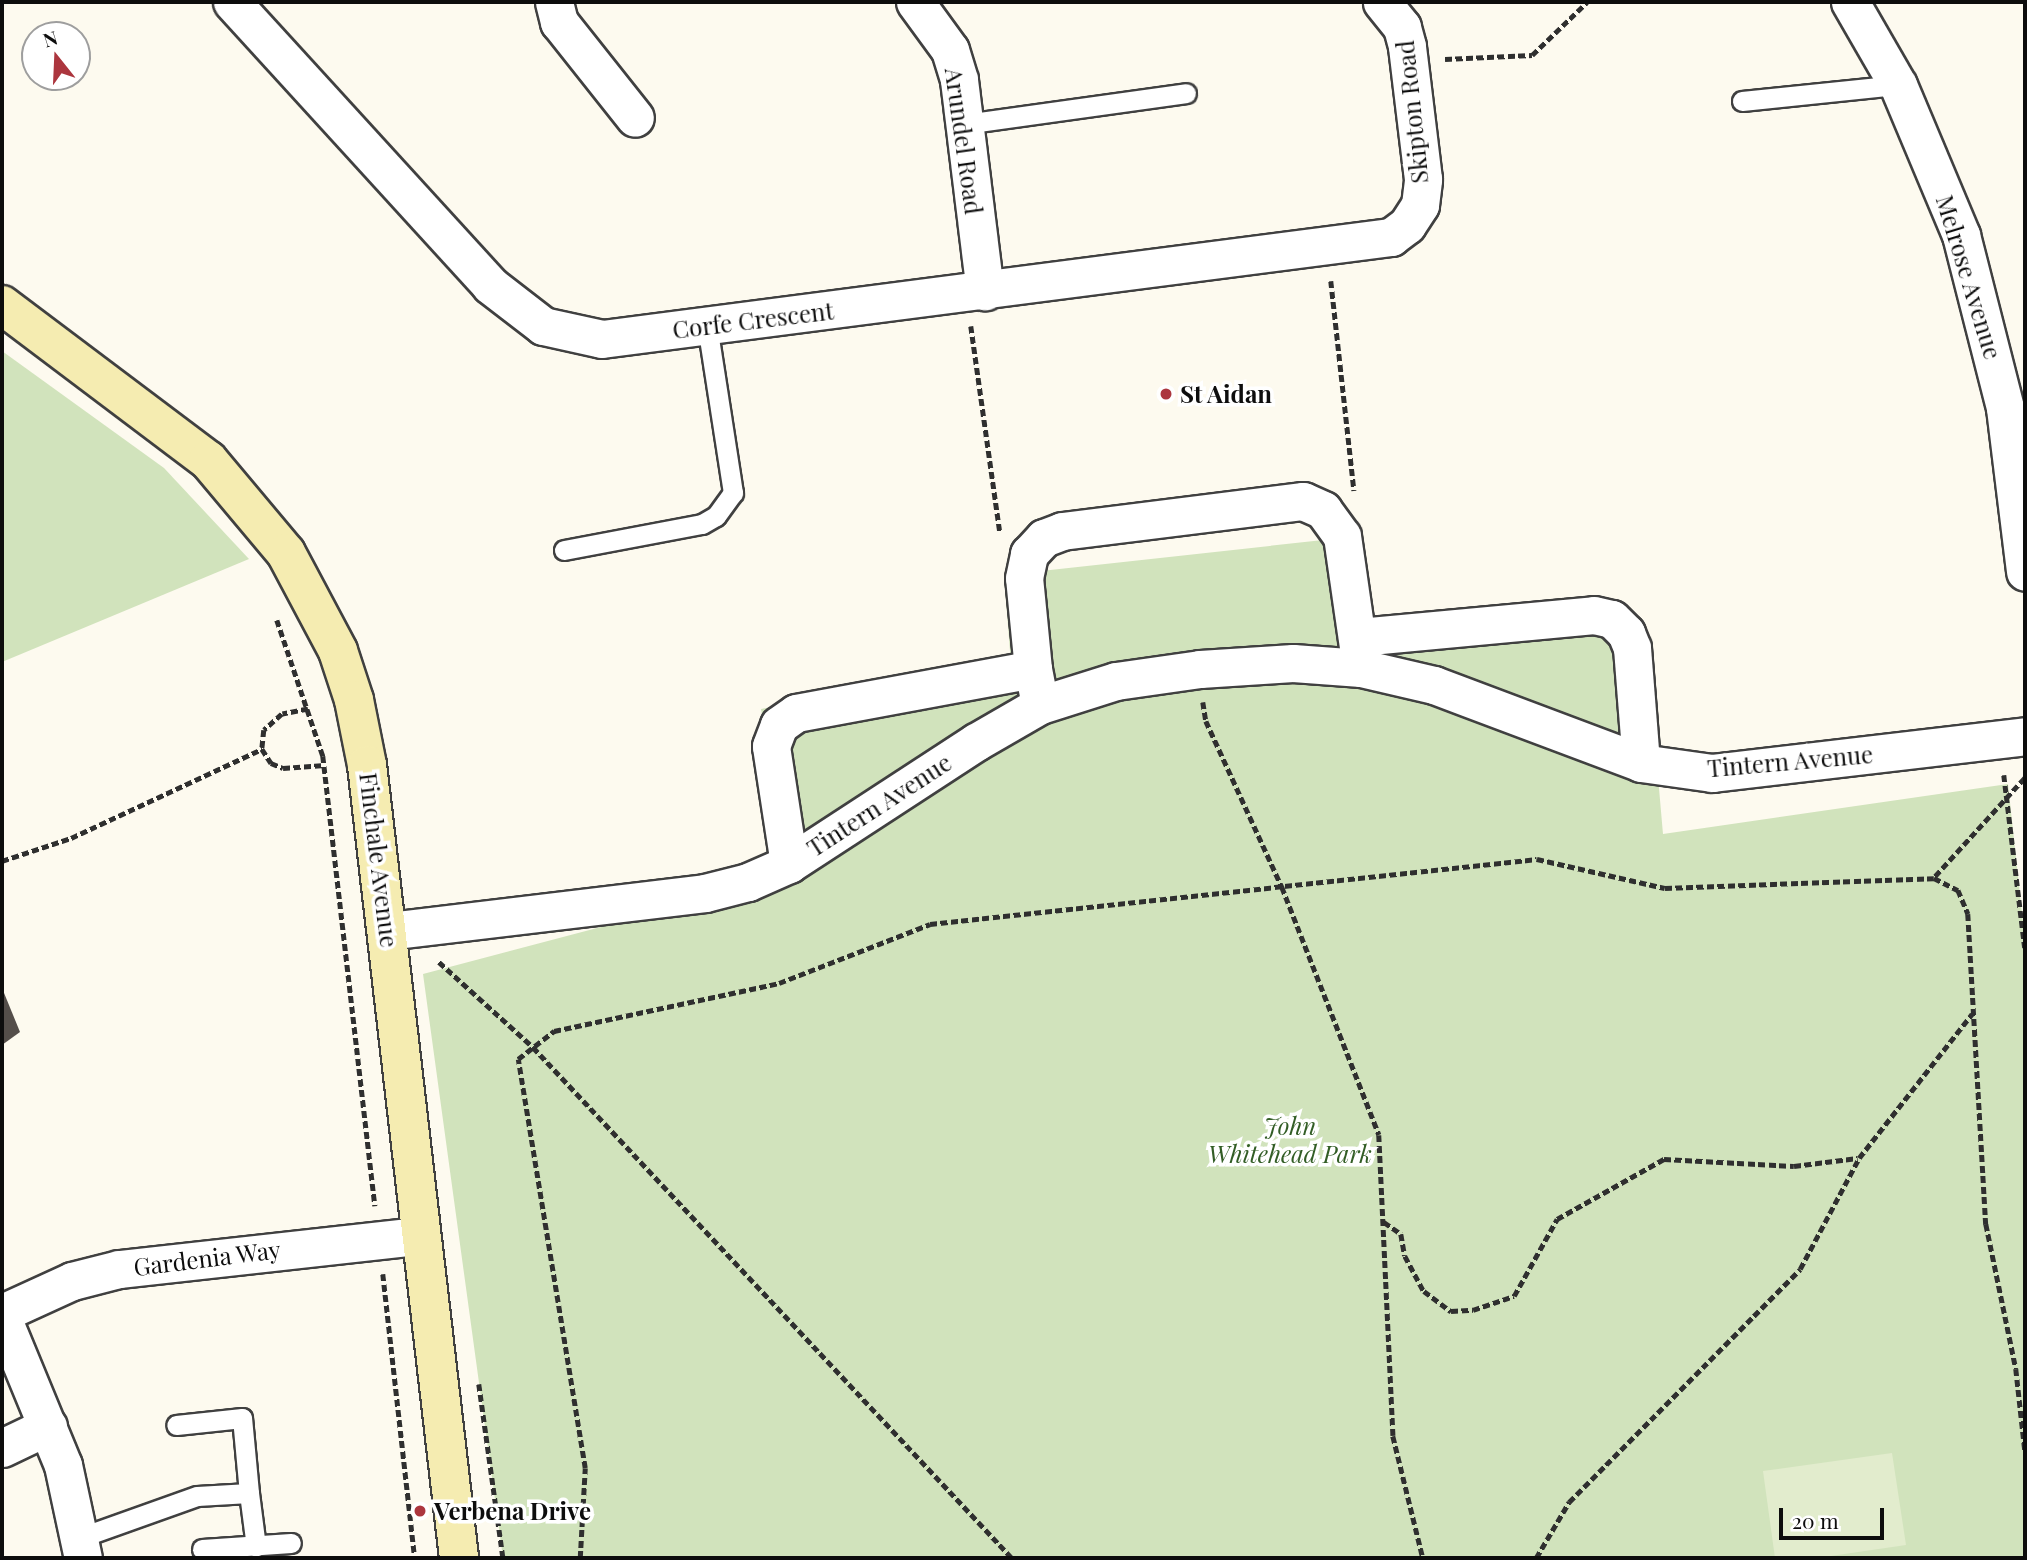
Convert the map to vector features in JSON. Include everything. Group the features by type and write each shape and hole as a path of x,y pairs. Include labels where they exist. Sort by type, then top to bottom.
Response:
{"street":[{"name":"Corfe Crescent","path":"232,2 490,285 543,326 602,339 1327,249 1391,237 1407,225"},
{"path":"554,2 559,22 635,118"},
{"name":"Arundel Road","path":"915,2 950,50 964,124 976,293"},
{"name":"Skipton Road","path":"1382,2 1402,27 1409,61 1423,179 1419,205 1407,225"},
{"name":"Melrose Avenue","path":"1850,2 1898,85 1961,235 2015,406 2025,572"},
{"name":"Finchale Avenue","path":"2,306 208,460 286,553 338,651 354,700 388,931 419,1236 459,1558"},
{"path":"1040,705 1033,669 1024,578 1029,554 1044,538 1062,531 1303,501 1323,510 1342,537 1360,653 1594,615 1612,619 1626,633 1632,648 1641,762"},
{"name":"Tintern Avenue","path":"388,931 705,892 748,882 789,864 976,741 1040,705 1116,681 1200,669 1293,663 1360,653 1434,685 1641,762 1712,773 2014,749"},
{"path":"789,864 771,746 779,725 796,713 1033,669"},
{"name":"Gardenia Way","path":"81,1548 48,1426 2,1315 72,1281 118,1269 419,1236"},
{"path":"2,1448 48,1426"}],"lane":[{"path":"1742,101 1898,85"},
{"path":"964,124 1186,93"},
{"path":"564,550 702,524 733,493 707,326"},
{"path":"176,1425 242,1418 256,1547"},
{"path":"81,1548 197,1496 249,1493"},
{"path":"202,1549 291,1543"}],"path":[{"path":"1409,61 1532,55 1587,2"},
{"path":"1327,249 1355,494"},
{"path":"976,293 1003,557 1024,578"},
{"path":"274,611 325,765 415,1558"},
{"path":"1200,669 1206,721 1282,887 1379,1135 1393,1436 1423,1558"},
{"path":"307,709 282,714 264,730 262,749 271,763 283,768 325,765"},
{"path":"2,861 71,838 262,749"},
{"path":"2014,749 2007,799 2025,948"},
{"path":"1934,878 2025,778"},
{"path":"580,1558 585,1468 518,1059 554,1031 779,984 930,924 1537,859 1665,888 1934,878 1958,890 1968,914 1986,1224 2016,1369 2025,1451"},
{"path":"433,926 439,963 533,1047 1012,1558"},
{"path":"1536,1558 1569,1503 1800,1269 1858,1158 1972,1014"},
{"path":"1384,1222 1401,1234 1405,1256 1424,1291 1451,1311 1473,1310 1514,1296 1557,1219 1664,1159 1794,1166 1858,1158"}],"green space":[{"path":"2,351 164,468 249,559 2,662"},
{"name":"John Whitehead Park","path":"1360,536 1374,624 1625,611 1654,731 1663,834 2008,784 2025,941 2025,1558 503,1558 423,974 783,879 789,864 761,709 1011,664 1004,575"},
{"path":"1892,1453 1906,1545 1817,1558 1775,1558 1763,1471"}],"building":[{"path":"2,988 20,1032 2,1045"}],"place":[{"name":"St Aidan","path":"1166,394"},
{"name":"Verbena Drive","path":"420,1511"}]}
